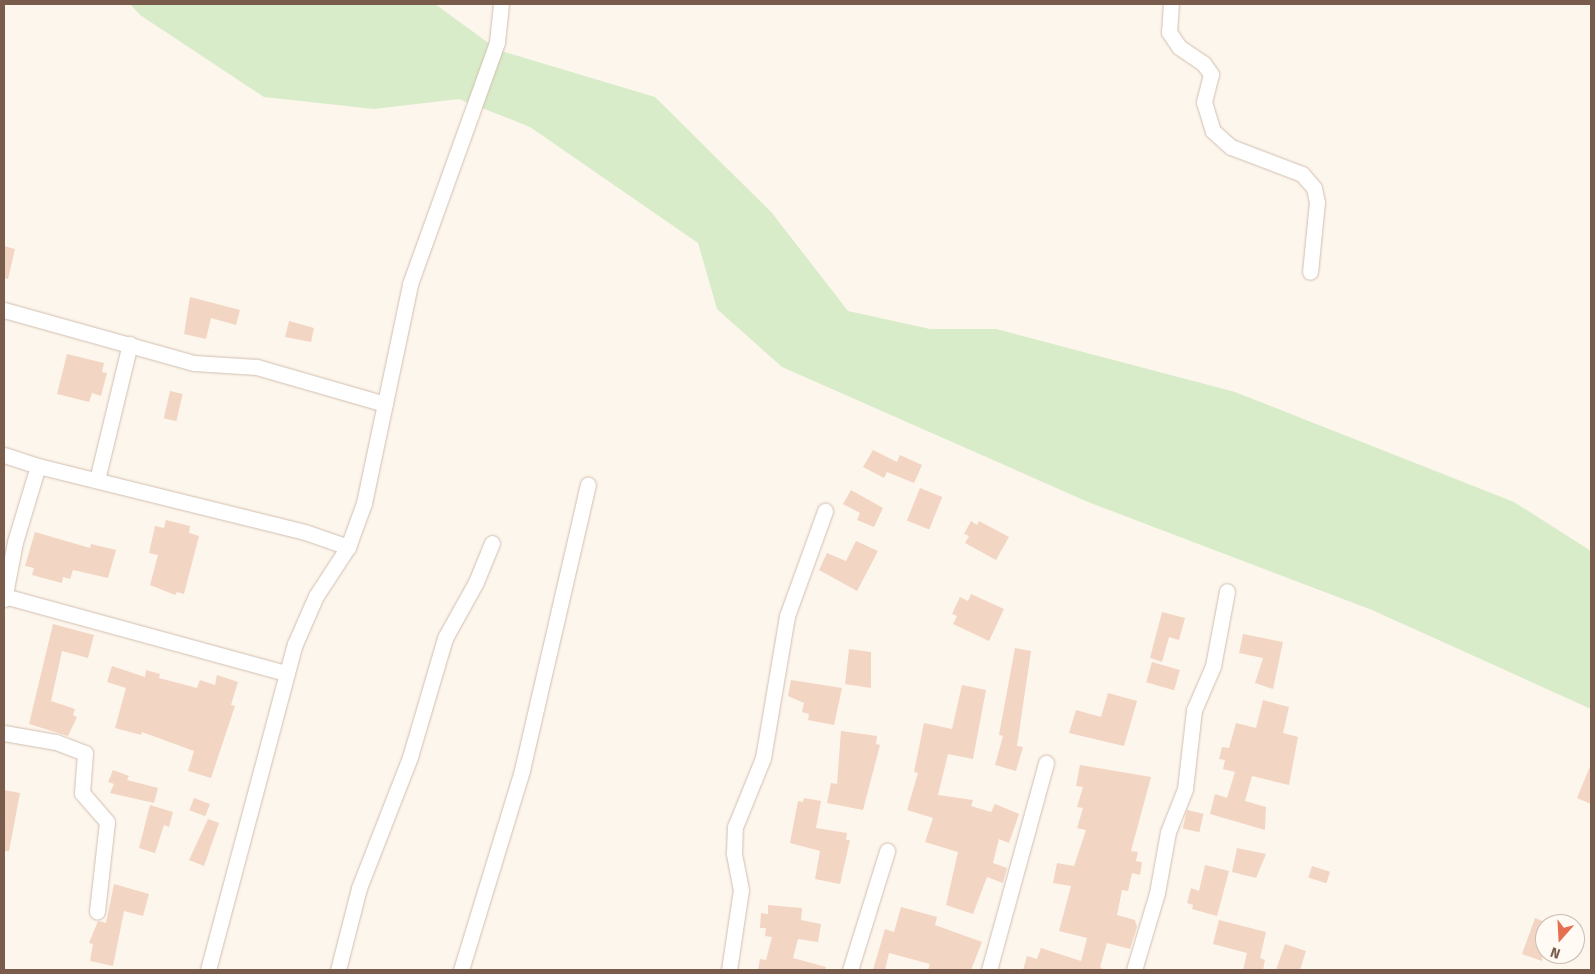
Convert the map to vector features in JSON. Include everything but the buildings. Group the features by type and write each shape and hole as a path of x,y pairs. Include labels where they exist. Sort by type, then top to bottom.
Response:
{"street":[{"path":"208,970 286,673 316,596 348,547 364,503 410,284 497,42 501,4"},
{"path":"1170,4 1169,32 1179,47 1203,63 1211,74 1204,102 1213,131 1232,147 1302,174 1314,188 1317,202 1310,272"},
{"path":"4,310 194,363 257,366 385,404"},
{"path":"97,480 130,344"},
{"path":"4,455 38,466 348,547"},
{"path":"38,466 4,598 286,673"},
{"path":"461,970 522,770 588,485"},
{"path":"729,970 742,890 734,853 735,827 763,758 787,616 825,511"},
{"path":"338,970 359,888 410,757 445,638 476,582 492,543"},
{"path":"1134,970 1157,893 1168,832 1185,790 1194,710 1213,666 1227,591"},
{"path":"4,734 56,742 85,753 82,793 107,822 97,911"},
{"path":"989,970 1046,763"},
{"path":"850,970 888,851"}],"green space":[{"path":"130,4 435,4 498,50 655,97 772,213 848,311 930,329 996,329 1235,392 1514,502 1591,551 1591,709 1372,610 1088,502 782,367 717,309 698,243 530,127 459,99 374,109 264,97 140,15"}]}
